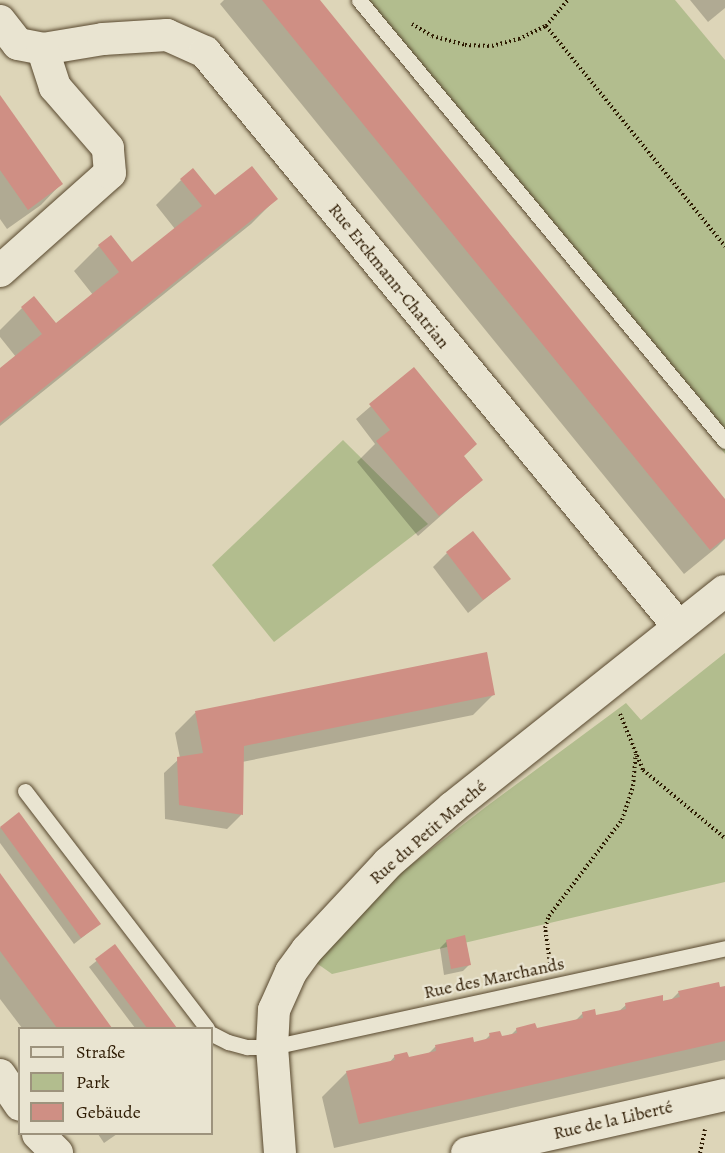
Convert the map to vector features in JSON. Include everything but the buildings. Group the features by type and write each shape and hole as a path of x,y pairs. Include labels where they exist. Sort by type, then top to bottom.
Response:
{"street":[{"name":"Rue Erckmann-Chatrian","path":"0,21 18,44 43,49 104,39 167,35 205,52 679,627"},
{"path":"0,271 110,173 108,148 55,87 43,49"},
{"name":"Rue du Petit Marché","path":"280,1153 272,1047 274,1010 281,991 302,958 329,923 388,863 453,807 725,591"},
{"path":"0,1075 18,1102"},
{"name":"Rue de la Liberté","path":"466,1153 725,1095"},
{"path":"39,1135 57,1153"}],"lane":[{"path":"359,0 725,441"},
{"path":"25,791 205,1027"},
{"name":"Rue des Marchands","path":"213,1034 228,1042 247,1047 272,1047 725,948"}],"path":[{"path":"405,20 432,36 465,45 492,46 519,39 546,26 568,0"},
{"path":"546,26 725,246"},
{"path":"610,683 623,726 643,770 725,838"},
{"path":"554,985 545,928 549,916 622,820 631,794 636,754"}],"green space":[{"path":"364,0 675,0 725,60 725,454"},
{"path":"343,440 428,524 274,642 212,565"},
{"path":"725,653 725,882 332,974 315,962 367,899 487,806 626,703 641,720"}]}
